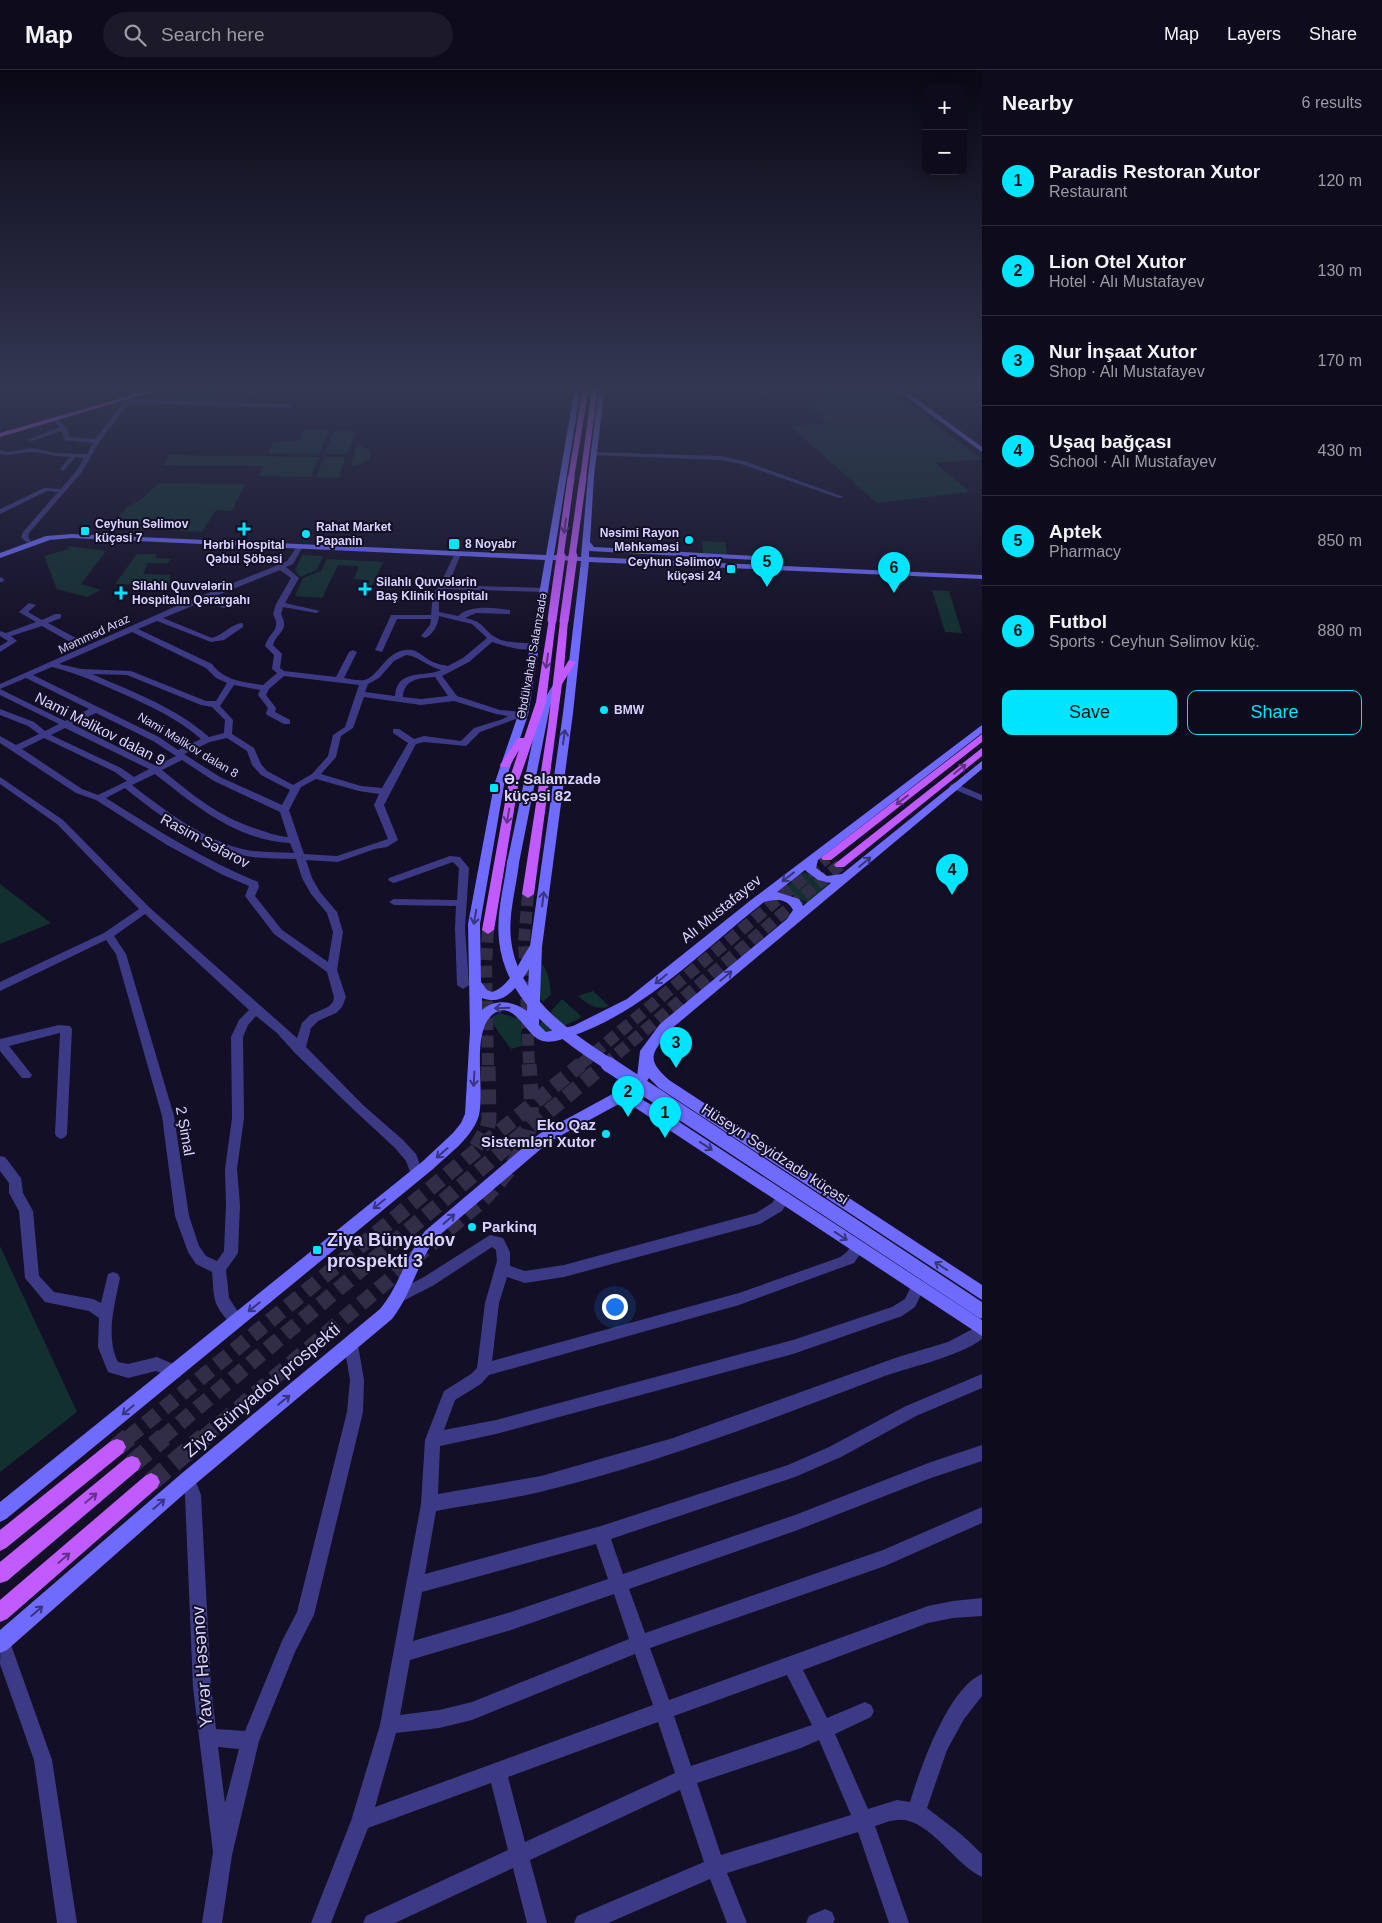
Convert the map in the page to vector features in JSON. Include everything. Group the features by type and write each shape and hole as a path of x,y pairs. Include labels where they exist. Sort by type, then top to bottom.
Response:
{"main road":[{"name":"Əbdülvahab Salamzadə","path":"417,1173 449,1146 464,1130 472,1114 476,1031 469,983 474,924 505,764 535,646 548,568 567,473"},
{"name":"Əbdülvahab Salamzadə","path":"488,930 520,759 541,702 570,473"},
{"name":"Əbdülvahab Salamzadə","path":"528,894 553,726 556,686 584,473"},
{"path":"533,1025 536,947 568,714 572,662 585,561 591,473"},
{"path":"0,551 47,534 70,534 551,555 585,561 982,577"},
{"path":"0,556 49,538 70,534"},
{"path":"100,535 457,554 551,555"},
{"path":"553,542 559,546 574,547 581,546 586,542"},
{"path":"586,542 594,550 982,571"},
{"path":"548,568 558,564 577,564 585,561 644,553 659,558"},
{"path":"627,556 982,571"},
{"path":"791,564 821,561"},
{"path":"519,827 545,706 572,662"},
{"path":"519,827 519,801 528,751 541,702"},
{"path":"519,715 520,759"},
{"path":"505,764 533,722"},
{"name":"Alı Mustafayev","path":"533,1025 542,1036 554,1036 618,1010 631,1002 755,903 982,728"},
{"path":"826,858 982,738"},
{"path":"840,865 982,752"},
{"path":"602,1106 638,1086 643,1078 645,1059 649,1046 664,1028 982,764"},
{"name":"Hüseyn Seyidzadə küçəsi","path":"519,827 505,925 506,949 520,984 546,1017 577,1043 982,1311"},
{"path":"813,858 810,869 820,877 831,880 848,876"},
{"path":"755,903 775,895 786,896 795,902 799,910 792,921"},
{"path":"469,983 486,996 494,996 504,992 522,972 536,947"},
{"path":"476,1031 484,1014 491,1008 500,1006 517,1010 533,1025"},
{"path":"645,1059 654,1076 697,1106 982,1293"},
{"path":"602,1106 618,1100 629,1099 659,1116 762,1182 982,1330"},
{"name":"Ziya Bünyadov prospekti","path":"0,1643 187,1480 386,1314 400,1296 422,1244 549,1135 602,1106"},
{"path":"659,1116 675,1121 682,1119 697,1106"},
{"path":"762,1182 747,1168 747,1160 750,1156 761,1152 781,1160"},
{"path":"0,1513 176,1372 417,1173"},
{"path":"0,1542 117,1448"},
{"path":"0,1574 132,1464"},
{"path":"0,1612 151,1482"}],"street":[{"path":"28,541 24,537 26,532 78,473"},
{"path":"775,473 841,496"},
{"path":"31,486 63,491"},
{"path":"0,512 46,489"},
{"path":"300,546 290,562 281,567 295,578 280,604 277,614 282,622 279,631 271,638 270,646 278,654 276,669 282,673 364,683 372,680 388,660 405,653 417,654 429,664 450,669"},
{"path":"425,636 434,624 439,591 444,586 457,554"},
{"name":"Məmməd Araz","path":"0,687 157,618 281,567"},
{"path":"444,586 544,590"},
{"path":"207,597 226,606"},
{"path":"280,604 316,611"},
{"path":"32,605 23,612 73,640"},
{"path":"461,617 473,611 507,612"},
{"path":"379,650 392,618 434,615 461,617 475,622 491,636 491,640"},
{"path":"3,634 58,616"},
{"path":"157,618 211,640 221,638 240,625"},
{"path":"132,629 209,666 212,672 232,681 265,688"},
{"path":"0,650 12,641 3,634"},
{"path":"491,640 516,646 535,646"},
{"path":"399,699 401,686 407,680 422,675 437,675 450,669 466,660 491,640"},
{"path":"339,680 353,652"},
{"path":"52,665 79,670 128,672 204,704 215,705 219,703 232,681"},
{"path":"79,670 157,706 189,724 207,740"},
{"path":"282,673 265,688 262,695 272,708 270,712 287,722"},
{"path":"0,674 8,683"},
{"name":"Nami Məlikov dalan 8","path":"26,675 97,709 180,755 217,779 284,810"},
{"path":"437,675 454,698"},
{"path":"315,776 332,757 336,735 349,728 364,683"},
{"name":"Nami Məlikov dalan 9","path":"0,692 155,769 205,809 230,823 276,839 293,840"},
{"path":"360,694 420,702 454,698 519,715"},
{"path":"215,705 229,720 228,735"},
{"path":"15,749 97,709"},
{"path":"0,712 31,724 45,735 118,770 158,810 211,841 246,853 300,855 338,859 372,846 384,845 392,841 392,833 379,804 413,742 424,739 463,744 477,730 519,715"},
{"path":"396,731 413,742"},
{"path":"99,798 207,740 228,735 251,750 256,765 264,773 294,789"},
{"name":"Rasim Səfərov","path":"0,739 79,791 99,798 170,843 227,873 251,882 254,887 250,896 278,932 332,970"},
{"path":"299,1050 306,1026 314,1018 332,1010 338,1004 340,997 332,970 338,932 332,912 316,894 307,878 284,810 294,789 307,778 315,776 334,779 370,791 385,791"},
{"path":"0,780 60,822 145,908 256,1010 281,1030 299,1050 399,1144 411,1158 417,1173"},
{"path":"954,786 982,798"},
{"path":"393,880 450,859 456,859 464,868 460,928 469,983"},
{"path":"464,868 484,869"},
{"path":"394,902 463,903"},
{"path":"0,987 108,935 145,908"},
{"name":"2 Şimal","path":"108,935 121,954 168,1116 182,1216 193,1248 200,1260 219,1268"},
{"path":"237,1321 222,1300 219,1268 231,1252 233,1204 231,1169 238,1118 237,1037 243,1023 256,1010"},
{"path":"26,1075 0,1044 59,1028 66,1029 61,1134"},
{"path":"0,1162 16,1182 16,1193 26,1211 32,1278 50,1298 93,1305 106,1316"},
{"path":"502,1269 525,1277 564,1271 760,1218 777,1207 784,1197"},
{"path":"400,1296 490,1241 498,1242 502,1246 505,1256 492,1303 484,1370"},
{"path":"320,1923 361,1821 389,1725 429,1504 432,1440 449,1396 454,1391 471,1384 484,1370 739,1299 840,1263 848,1258 858,1247"},
{"path":"113,1278 106,1316 106,1351 114,1367 128,1371 157,1364 176,1372"},
{"path":"432,1440 496,1427 793,1347 898,1312 910,1303 918,1286"},
{"path":"429,1504 540,1484 676,1446 963,1342 975,1337 982,1330"},
{"path":"212,1923 222,1855 250,1740 288,1647 301,1625 315,1578 355,1412 356,1372 351,1345"},
{"path":"415,1584 601,1534 789,1472 835,1452 911,1411 982,1381"},
{"path":"402,1653 511,1621 794,1523 931,1470 982,1453"},
{"name":"Yavər Həsənov","path":"187,1480 193,1495 202,1687 222,1855"},
{"path":"389,1725 439,1719 472,1710 638,1644 885,1558 982,1515"},
{"path":"601,1534 638,1644 663,1709 715,1867 737,1923"},
{"path":"361,1821 663,1709 791,1665 923,1615 956,1607 982,1607"},
{"path":"0,1643 43,1760 67,1923"},
{"path":"791,1665 824,1729 863,1819 899,1923"},
{"path":"916,1812 933,1758 951,1720 982,1683"},
{"path":"373,1923 686,1777 801,1739 865,1711"},
{"path":"207,1738 250,1740"},
{"path":"497,1772 536,1923"},
{"path":"584,1923 715,1867 896,1810 916,1812 955,1842 982,1867"}],"green space":[{"path":"260,473 312,473 311,477 259,476"},
{"path":"317,473 340,473 339,478 316,477"},
{"path":"844,473 948,473 970,492 877,503"},
{"path":"159,483 245,484 232,511 216,510 202,532 110,527 126,508 143,498"},
{"path":"702,541 725,542 727,554 703,553"},
{"path":"68,546 106,551 81,584 101,590 87,597 57,589 44,556 69,549"},
{"path":"137,554 157,554 155,558 171,559 168,563 148,563 143,574 170,575 170,586 115,584"},
{"path":"302,555 323,556 317,570 300,577 295,570"},
{"path":"327,559 383,562 372,586 364,586 366,580 354,579 359,566 338,565 322,598 295,596 303,578 321,571"},
{"path":"932,590 949,591 962,633 945,632"},
{"path":"804,872 829,884 808,903 782,890"},
{"path":"0,884 51,923 0,944"},
{"path":"541,963 547,973 551,994 543,1002 539,997"},
{"path":"593,991 609,1006 596,1007 578,996"},
{"path":"562,999 582,1017 552,1032 546,1032 539,1025"},
{"path":"500,1013 519,1019 523,1026 521,1034 522,1046 511,1049 492,1023 493,1016"},
{"path":"0,1246 77,1412 0,1472"}],"tunnel":[{"path":"580,1065 827,858"},
{"path":"604,1065 840,865"},
{"path":"528,894 524,941 529,1065"},
{"path":"488,930 486,964 488,1065"},
{"path":"476,1147 487,1129 489,1120 488,1064"},
{"path":"529,1064 531,1105"},
{"path":"531,1105 581,1064"},
{"path":"530,1127 605,1064"},
{"path":"128,1438 531,1105"},
{"path":"530,1127 531,1105"},
{"path":"162,1438 530,1127"},
{"path":"203,1438 482,1201 514,1162 530,1127"},
{"path":"117,1447 129,1437"},
{"path":"132,1464 164,1437"},
{"path":"151,1482 204,1437"}],"place":[{"name":"Hərbi Hospital Qəbul Şöbəsi","path":"244,529"},
{"name":"Ceyhun Səlimov küçəsi 7","path":"85,531"},
{"name":"Rahat Market Papanin","path":"306,534"},
{"name":"Nəsimi Rayon Məhkəməsi","path":"689,540"},
{"name":"8 Noyabr","path":"454,544"},
{"name":"Ceyhun Səlimov küçəsi 24","path":"731,569"},
{"name":"Aptek","path":"767,587"},
{"name":"Silahlı Quvvələrin Baş Klinik Hospitalı","path":"365,589"},
{"name":"Silahlı Quvvələrin Hospitalın Qərargahı","path":"121,593"},
{"name":"Futbol","path":"894,593"},
{"name":"BMW","path":"604,710"},
{"name":"Ə. Salamzadə küçəsi 82","path":"494,788"},
{"name":"Uşaq bağçası","path":"952,895"},
{"name":"Nur İnşaat Xutor","path":"676,1068"},
{"name":"Lion Otel Xutor","path":"628,1117"},
{"name":"Eko Qaz Sistemləri Xutor","path":"606,1134"},
{"name":"Paradis Restoran Xutor","path":"665,1138"},
{"name":"Parkinq","path":"472,1227"},
{"name":"Ziya Bünyadov prospekti 3","path":"317,1250"}]}
